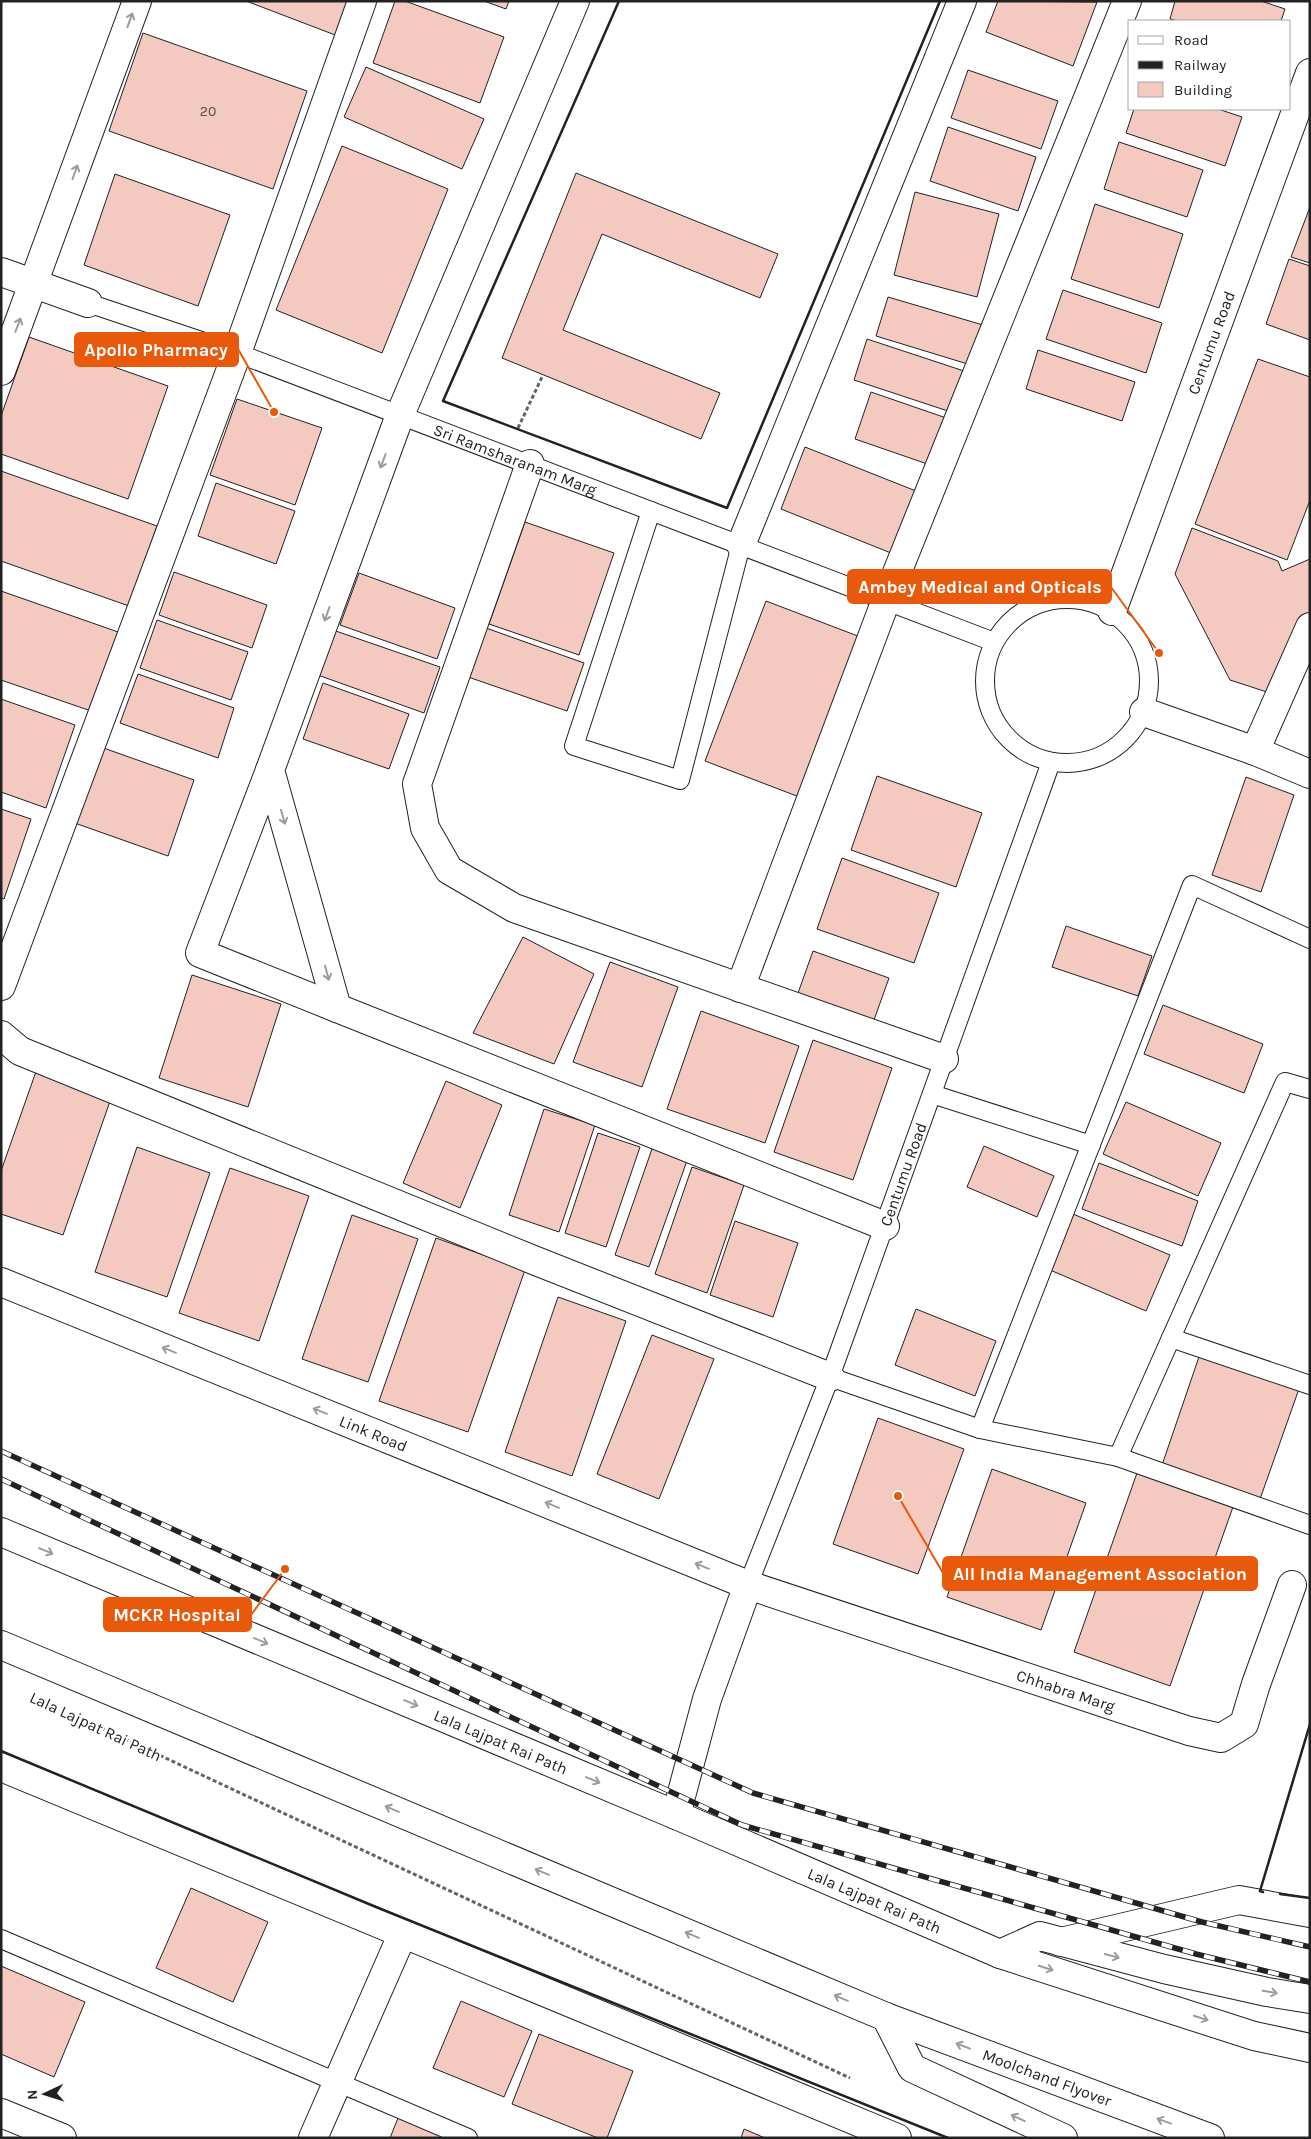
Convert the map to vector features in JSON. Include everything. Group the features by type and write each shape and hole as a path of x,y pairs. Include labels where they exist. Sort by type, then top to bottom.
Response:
{"street":[{"path":"1,370 137,1"},
{"path":"1,986 237,353 362,1"},
{"path":"575,1 400,415 270,770 200,953 885,1226"},
{"path":"741,545 962,1"},
{"path":"740,988 886,600 1127,1"},
{"name":"Centumu Road","path":"1112,611 1310,73"},
{"name":"Sri Ramsharanam Marg","path":"1,272 88,303"},
{"path":"519,460 417,784 425,828 449,870 514,908 944,1059"},
{"path":"1255,752 1310,626"},
{"path":"1144,712 1310,774"},
{"path":"270,770 337,1008"},
{"path":"1,1036 20,1050 536,1260 830,1377"},
{"name":"Link Road","path":"1,1282 748,1585"},
{"name":"Lala Lajpat Rai Path","path":"1,1532 676,1815 1000,1954"},
{"path":"676,1815 707,1699 748,1585"},
{"name":"Chhabra Marg","path":"748,1585 1189,1731 1221,1738 1244,1724 1256,1684 1292,1585"},
{"path":"1,1645 886,2017 912,2068 1063,2138"},
{"path":"1,1767 897,2138"},
{"path":"1061,1942 1239,1900 1310,1913"},
{"path":"313,2138 403,1933"},
{"path":"1000,1954 1040,1936 1164,1969 1267,1992 1310,1999"},
{"path":"1000,1954 1254,2036 1310,2048"},
{"name":"Moolchand Flyover","path":"886,2017 1210,2138"},
{"path":"1,2113 62,2138"}],"lane":[{"name":"Sri Ramsharanam Marg","path":"88,303 237,353 994,642"},
{"path":"651,511 574,746 680,780 741,545"},
{"path":"1064,598 1086,600 1112,611 1133,631 1146,656 1150,684 1144,712 1128,737 1105,754 1080,762 1051,762 1025,752 1003,733 989,707 986,669 994,642 1011,619 1036,604 1064,598"},
{"name":"Centumu Road","path":"748,1585 830,1377 1051,762"},
{"path":"980,1429 1192,884 1310,939"},
{"path":"1118,1456 1285,1082 1310,1089"},
{"path":"932,1094 1091,1145"},
{"path":"1171,1338 1310,1385"},
{"path":"830,1377 980,1429 1118,1456 1310,1525"},
{"path":"1,1940 468,2138"}],"path":[{"path":"519,460 518,429 543,375"},
{"name":"Lala Lajpat Rai Path","path":"91,1724 856,2081"}],"building":[{"path":"246,1 356,1 343,38"},
{"path":"395,1 405,1 504,37 480,103 373,63"},
{"path":"484,1 509,1 506,9"},
{"path":"998,1 1097,2 1073,66 986,32"},
{"path":"1175,1 1261,1 1285,9 1281,20 1170,19"},
{"path":"143,33 307,91 273,189 109,131"},
{"path":"366,67 484,119 462,169 344,117"},
{"path":"968,70 1058,101 1041,149 951,118"},
{"path":"1134,110 1221,110 1242,117 1225,166 1126,133"},
{"path":"948,127 1036,157 1018,211 930,181"},
{"path":"1119,142 1203,170 1187,217 1104,189"},
{"path":"342,146 448,189 382,353 276,310"},
{"path":"576,173 778,254 760,298 602,234 563,330 720,393 701,439 502,358"},
{"path":"115,174 230,215 198,306 84,265"},
{"path":"915,192 999,214 977,297 894,275"},
{"path":"1095,204 1183,234 1159,308 1071,279"},
{"path":"1310,207 1310,263 1291,257"},
{"path":"1289,259 1310,266 1310,340 1266,324"},
{"path":"1063,290 1162,323 1146,373 1046,339"},
{"path":"888,297 983,325 971,365 876,336"},
{"path":"29,337 168,386 128,499 1,454 1,416"},
{"path":"867,339 967,372 954,413 854,380"},
{"path":"1038,350 1135,382 1122,421 1026,389"},
{"path":"1258,359 1310,377 1310,500 1287,560 1195,524"},
{"path":"871,392 952,420 936,467 855,439"},
{"path":"237,399 322,428 295,505 210,475"},
{"path":"805,447 916,491 891,553 781,509"},
{"path":"1,471 157,526 129,606 1,561"},
{"path":"216,483 295,511 276,564 198,536"},
{"path":"525,522 614,553 579,655 489,624"},
{"path":"1192,528 1278,561 1282,571 1310,559 1310,613 1273,694 1230,680 1175,574"},
{"path":"174,572 267,605 252,648 159,615"},
{"path":"359,573 455,608 437,659 340,625"},
{"path":"1,591 121,633 94,712 1,680"},
{"path":"766,601 863,638 802,798 705,761"},
{"path":"157,620 248,652 231,700 140,668"},
{"path":"486,628 584,663 567,711 468,677"},
{"path":"330,629 440,667 424,713 315,674"},
{"path":"138,674 234,708 218,758 120,723"},
{"path":"323,683 409,714 389,769 303,739"},
{"path":"1,699 75,725 46,808 1,792"},
{"path":"95,745 194,780 168,856 69,821"},
{"path":"877,776 982,813 956,887 851,850"},
{"path":"1246,777 1294,795 1261,892 1212,875"},
{"path":"1,809 31,819 4,899 1,898"},
{"path":"842,858 939,893 914,963 817,929"},
{"path":"1066,926 1152,956 1138,996 1052,967"},
{"path":"523,937 594,974 554,1064 473,1033"},
{"path":"813,951 889,978 874,1020 798,993"},
{"path":"610,962 678,987 642,1087 573,1062"},
{"path":"192,975 281,1004 248,1107 159,1078"},
{"path":"1163,1005 1263,1044 1244,1093 1144,1054"},
{"path":"701,1011 799,1046 765,1143 667,1109"},
{"path":"813,1040 892,1068 853,1180 774,1152"},
{"path":"39,1063 114,1090 63,1235 1,1214 1,1171"},
{"path":"446,1081 502,1105 460,1208 403,1183"},
{"path":"1126,1102 1221,1143 1198,1196 1103,1154"},
{"path":"544,1109 595,1125 559,1232 509,1215"},
{"path":"598,1133 640,1147 606,1247 565,1233"},
{"path":"653,1146 688,1158 649,1267 615,1255"},
{"path":"984,1146 1054,1176 1037,1217 967,1187"},
{"path":"137,1147 210,1173 167,1297 95,1272"},
{"path":"1099,1163 1198,1201 1182,1246 1082,1209"},
{"path":"692,1167 744,1185 707,1293 655,1274"},
{"path":"230,1168 309,1196 259,1341 179,1313"},
{"path":"1073,1214 1170,1255 1146,1311 1050,1270"},
{"path":"352,1215 418,1239 368,1382 302,1359"},
{"path":"735,1221 798,1243 773,1317 710,1295"},
{"path":"436,1238 525,1270 468,1432 379,1401"},
{"path":"558,1297 626,1321 572,1476 505,1452"},
{"path":"916,1309 996,1341 975,1396 895,1365"},
{"path":"652,1335 714,1359 659,1499 597,1474"},
{"path":"1201,1351 1300,1386 1259,1502 1161,1468"},
{"path":"878,1418 964,1449 918,1574 833,1544"},
{"path":"992,1469 1086,1503 1041,1630 947,1597"},
{"path":"1138,1470 1234,1504 1170,1686 1074,1652"},
{"path":"191,1888 268,1922 233,2002 156,1968"},
{"path":"1,1966 85,2002 54,2077 1,2054"},
{"path":"461,2001 532,2031 504,2097 433,2068"},
{"path":"539,2034 633,2071 607,2138 598,2138 512,2104"},
{"path":"400,2113 460,2138 390,2138"},
{"path":"744,2129 765,2138 741,2138"}],"railway":[{"path":"1,1451 753,1793 1202,1922 1310,1947"},
{"path":"1,1479 742,1825 1196,1954 1310,1982"}],"wall":[{"path":"619,1 443,401 727,508 940,1"},
{"path":"1263,1892 1260,1891 1310,1724"},
{"path":"1,1751 376,1907 948,2138"},
{"path":"1280,1894 1310,1898"}],"place":[{"name":"Apollo Pharmacy","path":"274,412"},
{"name":"Ambey Medical and Opticals","path":"1159,653"},
{"name":"All India Management Association","path":"898,1496"},
{"name":"MCKR Hospital","path":"285,1569"}]}
